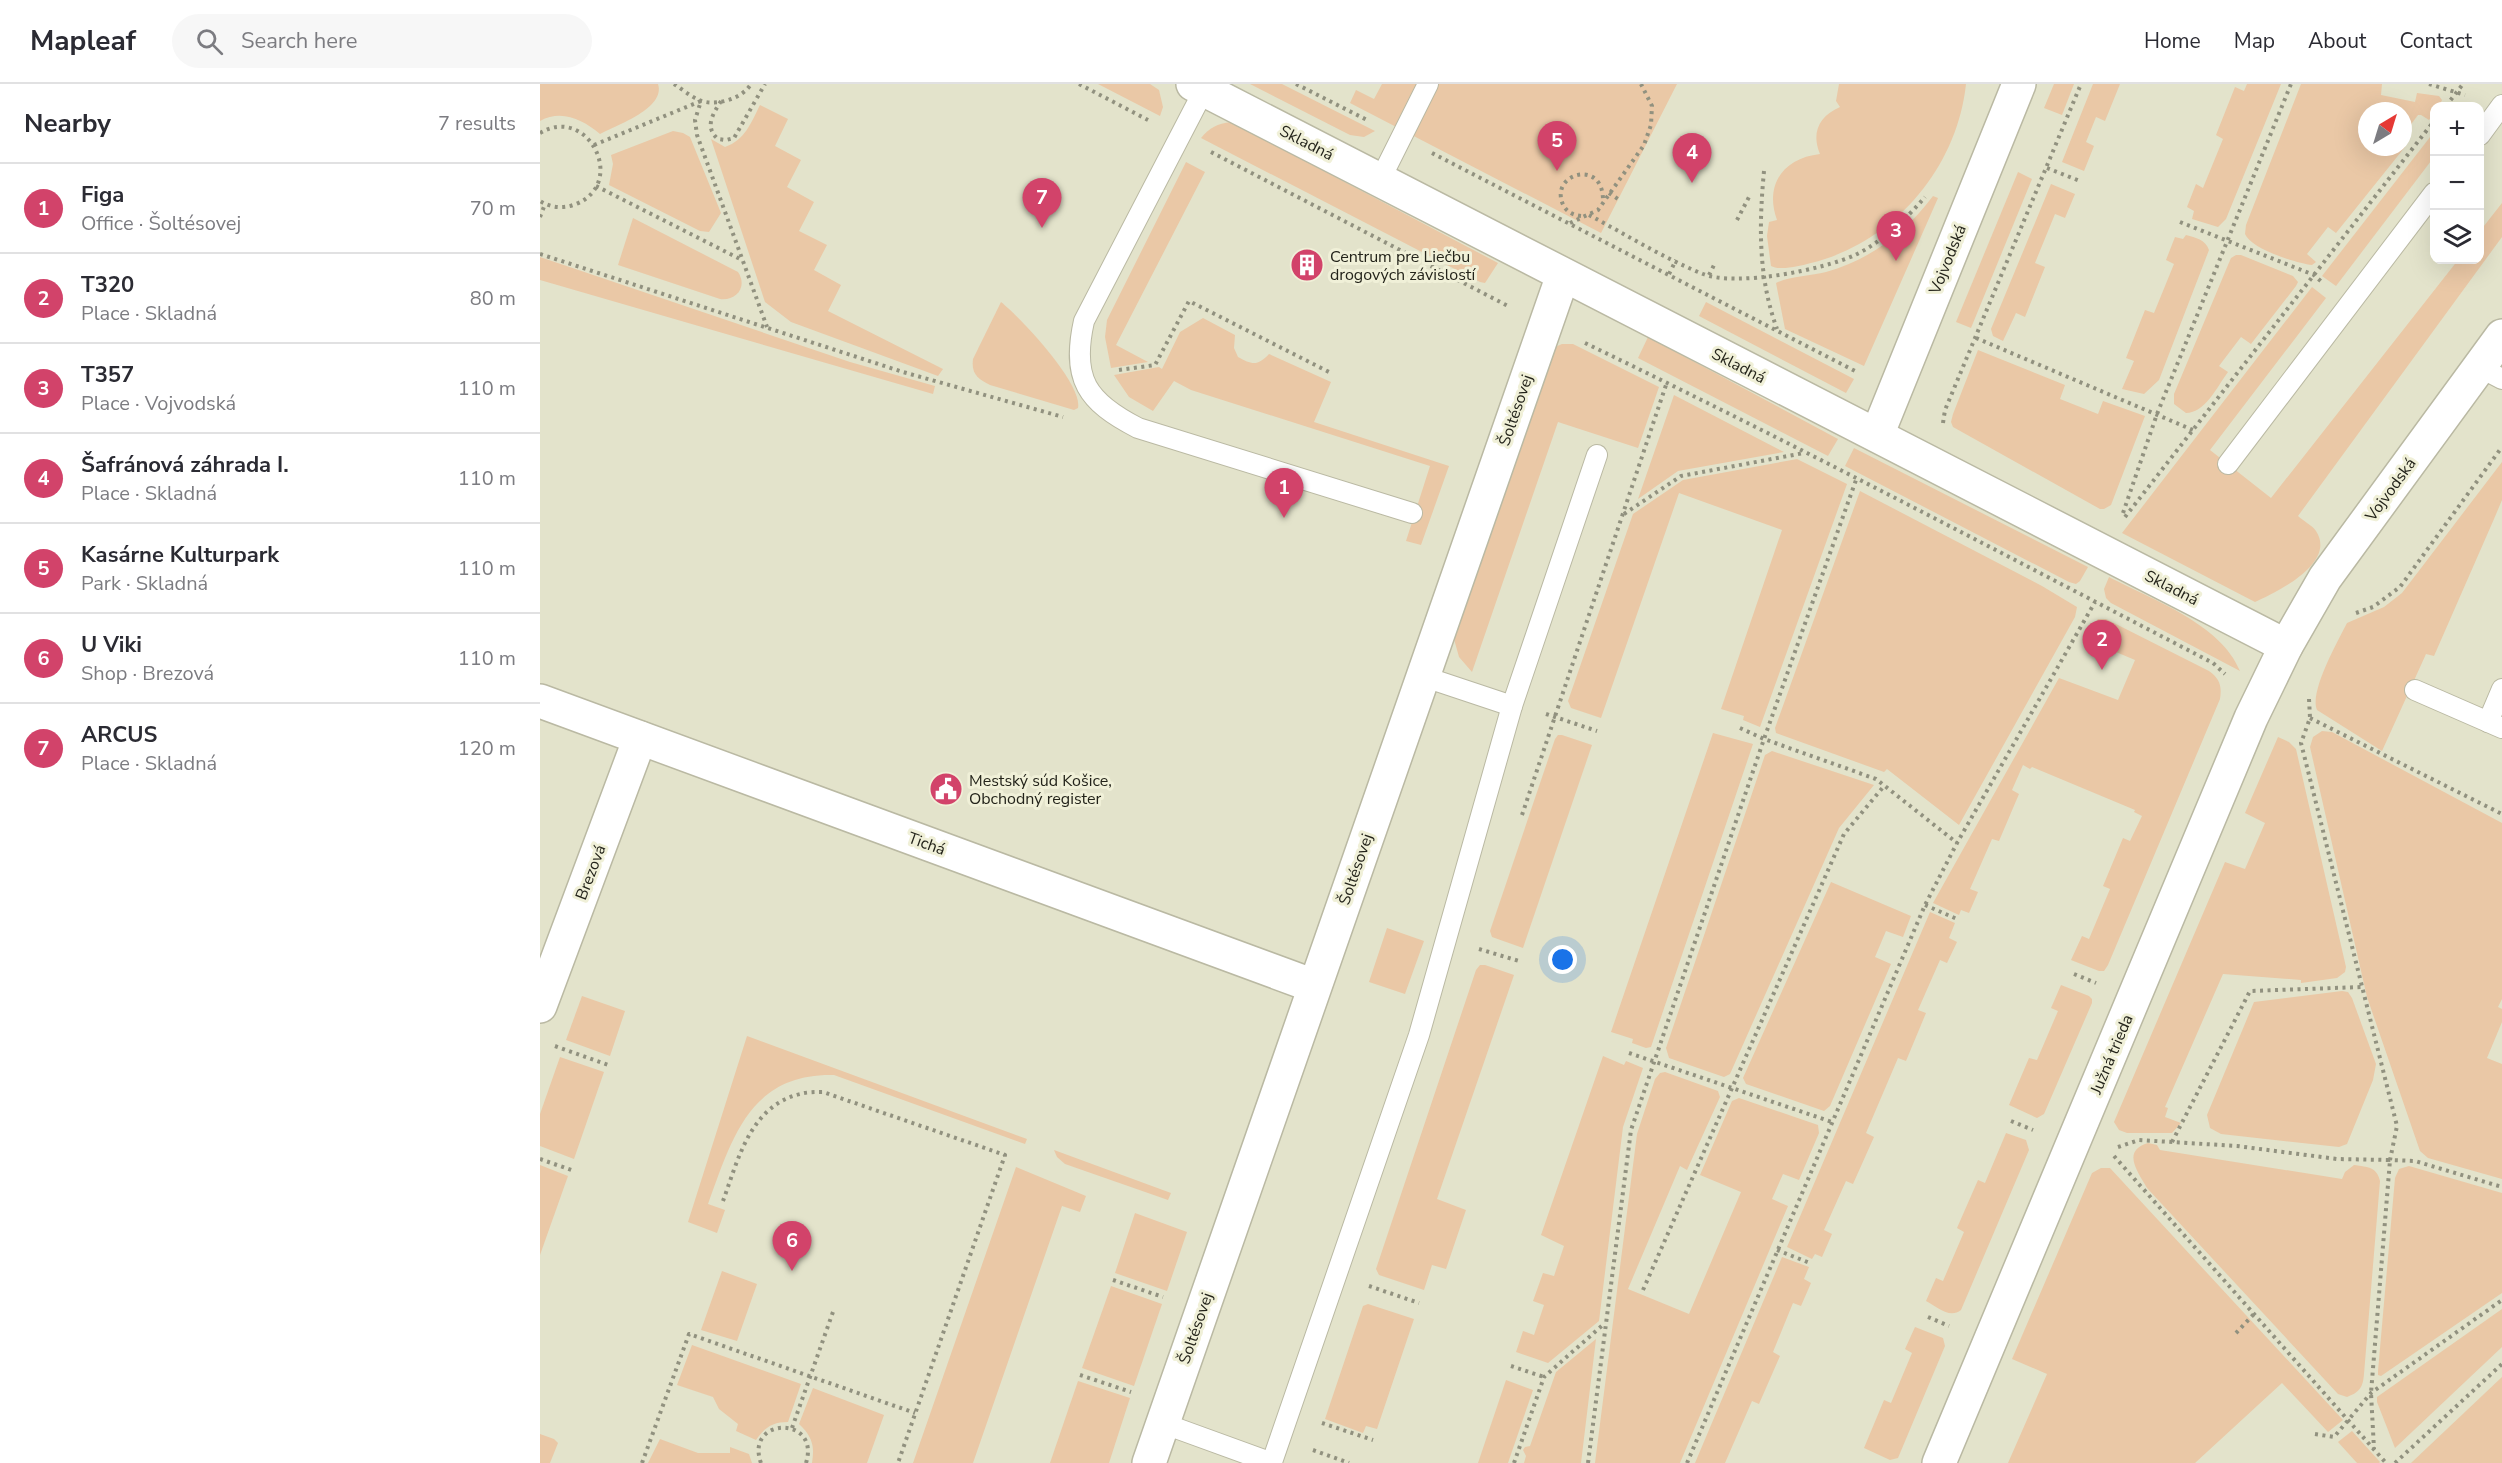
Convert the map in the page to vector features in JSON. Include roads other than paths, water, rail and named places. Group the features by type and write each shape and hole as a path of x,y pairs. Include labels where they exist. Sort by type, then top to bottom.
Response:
{"street":[{"name":"Vojvodská","path":"1877,435 2019,84"},
{"name":"Skladná","path":"1198,87 2286,646"},
{"name":"Šoltésovej","path":"1149,1463 1563,275"},
{"name":"Vojvodská","path":"2286,646 2325,578 2490,373 2502,336"},
{"name":"Južná trieda","path":"1939,1463 2251,718 2286,646"},
{"name":"Tichá","path":"540,701 1314,986"},
{"name":"Brezová","path":"540,1006 640,738"}],"lane":[{"path":"1380,180 1428,84"},
{"path":"1198,87 1179,136 1084,321 1079,342 1079,363 1096,402 1116,417 1138,428 1412,513"},
{"path":"2484,130 2502,105"},
{"path":"2228,464 2430,198"},
{"path":"1162,1423 1272,1463 1419,1035 1512,706 1597,455"},
{"path":"1422,676 1512,706"},
{"path":"2415,690 2495,725 2502,689"}],"place":[{"name":"Kasárne Kulturpark","path":"1557,171"},
{"name":"Šafránová záhrada I.","path":"1692,183"},
{"name":"ARCUS","path":"1042,228"},
{"name":"T357","path":"1896,261"},
{"name":"Centrum pre Liečbu drogových závislostí","path":"1307,265"},
{"name":"Figa","path":"1284,518"},
{"name":"T320","path":"2102,670"},
{"name":"Mestský súd Košice, Obchodný register","path":"946,789"},
{"name":"U Viki","path":"792,1271"}]}
